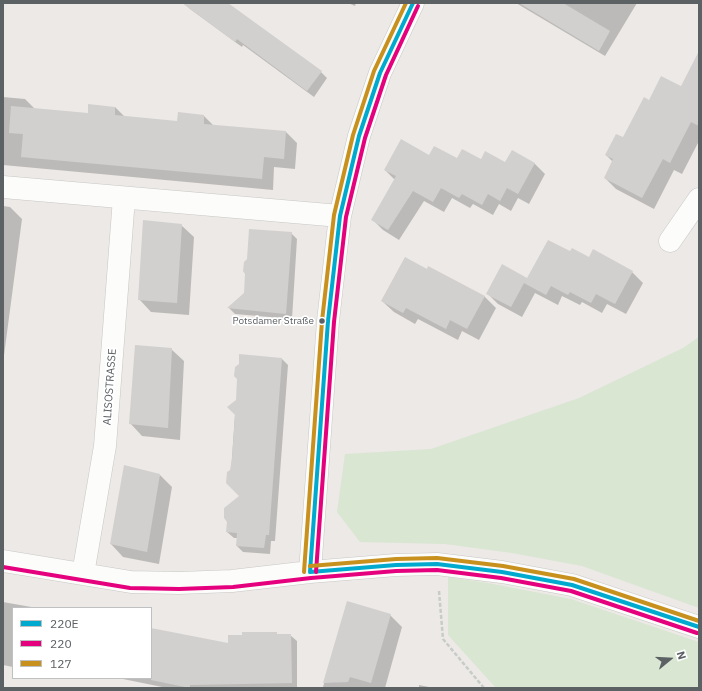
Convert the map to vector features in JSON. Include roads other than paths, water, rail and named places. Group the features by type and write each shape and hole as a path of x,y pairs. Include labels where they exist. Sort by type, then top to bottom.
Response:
{"street":[{"path":"310,572 328,320 340,216 359,136 380,73 413,3"},
{"path":"3,187 340,216"},
{"name":"ALISOSTRASSE","path":"83,574 105,446 124,198"},
{"path":"670,241 699,198"},
{"path":"3,561 131,582 179,583 232,581 310,572 396,565 437,564 502,572 572,585 699,627"}],"place":[{"name":"Potsdamer Straße","path":"322,321"}]}
